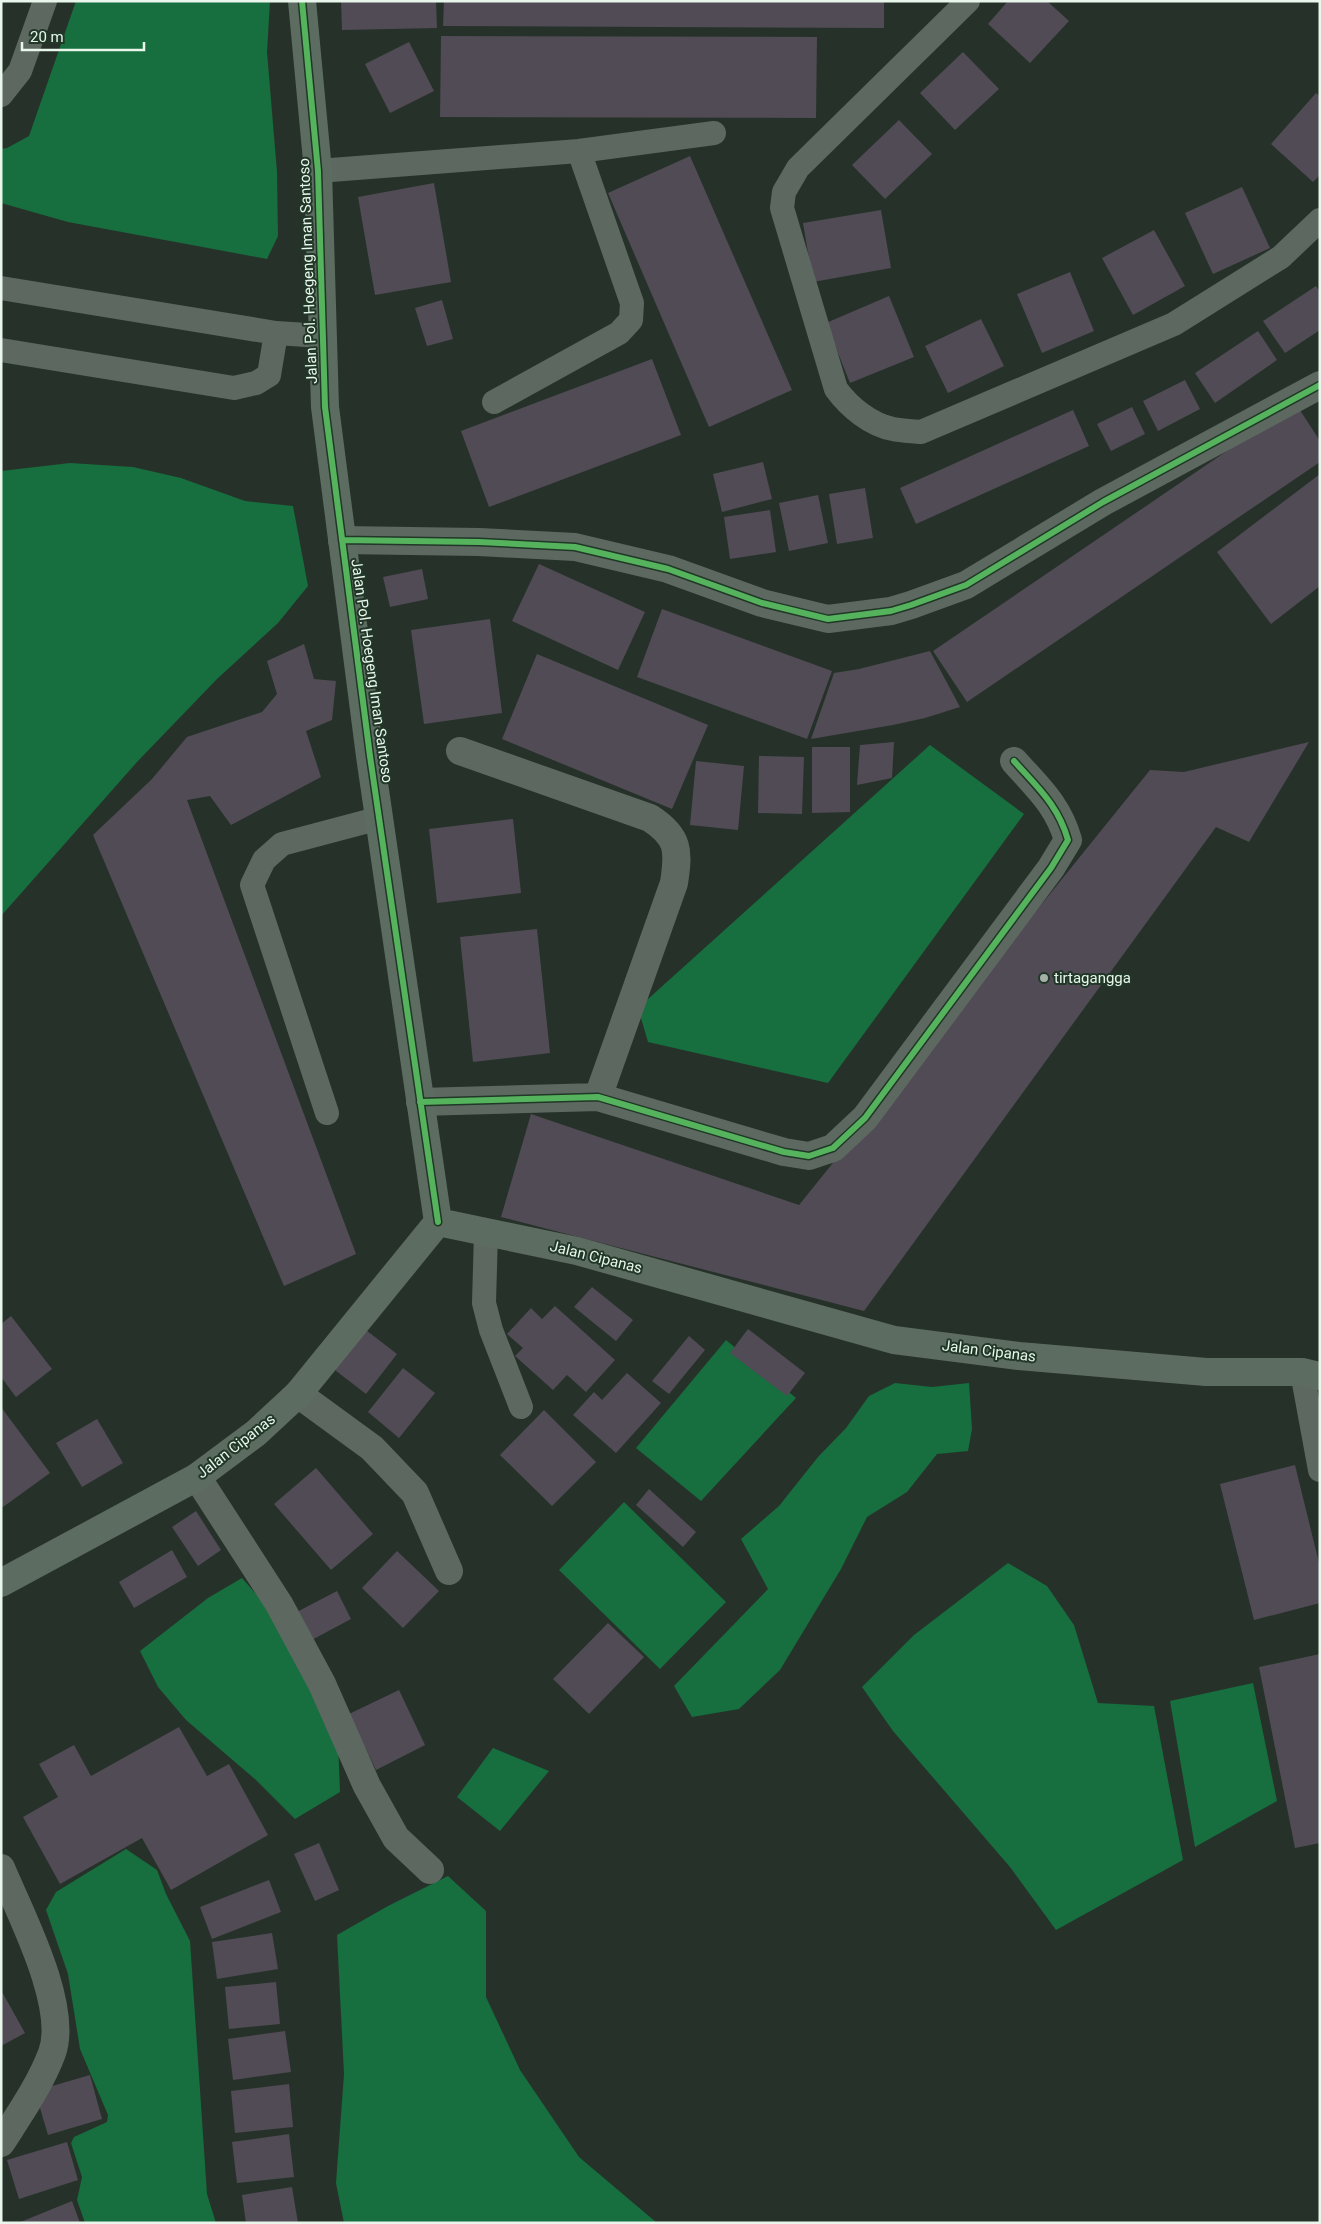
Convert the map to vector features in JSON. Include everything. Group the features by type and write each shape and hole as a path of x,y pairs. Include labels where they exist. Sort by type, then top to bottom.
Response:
{"street":[{"name":"Jalan Pol. Hoegeng Iman Santoso","path":"302,1 318,171 325,407 380,818 438,1222"},
{"path":"342,540 479,542 575,547 668,569 762,603 828,619 891,610 911,605 966,585 1102,502 1320,385"},
{"path":"460,751 650,818 666,828 674,842 678,860 674,883 598,1098"},
{"path":"420,1102 598,1098 784,1152 809,1156 833,1148 865,1118 1051,868 1068,840 1062,820 1051,803 1014,762"},
{"name":"Jalan Cipanas","path":"1,1583 197,1477 256,1433 298,1394 438,1222 577,1251 894,1340 1019,1356 1206,1372 1311,1374"},
{"path":"298,1394 372,1448 415,1493 449,1571"},
{"path":"197,1477 279,1604 322,1684 368,1786 396,1838 430,1870"},
{"path":"1,1868 50,1985 56,2018 53,2052 25,2106 1,2143"}],"lane":[{"path":"1,95 20,71 45,1"},
{"path":"968,1 798,168 784,192 782,208 836,389 846,402 866,417 892,429 920,432 1174,324 1281,257 1320,220"},
{"path":"318,171 579,151 714,133"},
{"path":"494,402 619,333 631,320 632,303 579,151"},
{"path":"1,288 276,333 322,336"},
{"path":"1,350 234,388 256,383 270,375 276,333"},
{"path":"327,1113 252,885 264,860 282,844 380,818"},
{"path":"486,1232 484,1303 491,1330 521,1407"},
{"path":"1311,1374 1320,1470"}],"shaded area":[{"path":"76,1 270,1 267,52 277,172 278,236 267,259 68,222 1,203 1,149 7,148 29,136"},
{"path":"70,463 133,467 181,478 245,501 293,506 308,586 278,623 217,679 137,762 1,916 1,471"},
{"path":"930,745 1024,814 828,1083 648,1042 638,1008"},
{"path":"726,1340 796,1398 701,1501 636,1448"},
{"path":"895,1383 932,1387 969,1383 972,1429 968,1451 937,1454 907,1492 867,1517 841,1569 780,1670 739,1709 692,1717 674,1686 768,1589 741,1539 779,1506 818,1457 846,1428 869,1396"},
{"path":"624,1502 726,1602 660,1669 559,1570"},
{"path":"1008,1563 1047,1586 1074,1625 1098,1703 1154,1706 1183,1860 1056,1930 1010,1867 893,1731 862,1687 914,1635"},
{"path":"242,1578 264,1603 338,1741 340,1792 295,1819 256,1780 186,1720 158,1687 140,1651 208,1598"},
{"path":"1253,1683 1277,1801 1195,1847 1170,1701"},
{"path":"493,1748 549,1771 500,1831 457,1797"},
{"path":"126,1849 157,1870 166,1894 190,1941 207,2194 216,2223 85,2223 77,2200 82,2177 71,2143 74,2137 107,2122 108,2115 80,2049 68,1974 46,1910 56,1892"},
{"path":"448,1876 486,1911 486,1997 520,2070 579,2157 657,2223 344,2223 336,2183 344,2074 337,1935 388,1906"}],"building":[{"path":"341,1 436,1 437,28 342,30"},
{"path":"444,1 884,1 884,28 443,26"},
{"path":"1008,1 1047,1 1069,21 1030,63 988,24"},
{"path":"441,36 817,37 816,118 440,117"},
{"path":"409,42 434,91 390,113 365,64"},
{"path":"963,52 999,89 955,130 920,93"},
{"path":"1316,93 1320,96 1320,175 1313,182 1271,144"},
{"path":"899,120 932,154 885,199 852,165"},
{"path":"690,156 792,390 709,427 608,193"},
{"path":"434,183 451,282 375,295 358,197"},
{"path":"1242,187 1270,248 1213,274 1185,213"},
{"path":"881,210 891,268 813,282 803,223"},
{"path":"1154,230 1185,286 1133,315 1102,258"},
{"path":"1070,272 1094,331 1042,353 1017,294"},
{"path":"1316,286 1320,292 1320,330 1285,353 1263,321"},
{"path":"889,296 914,357 850,383 826,323"},
{"path":"442,300 453,339 427,346 415,308"},
{"path":"981,319 1004,366 948,393 925,346"},
{"path":"1258,331 1277,360 1215,403 1195,373"},
{"path":"652,359 681,435 489,507 461,431"},
{"path":"1185,380 1200,409 1158,431 1143,401"},
{"path":"1296,404 1320,441 1320,462 967,702 933,651"},
{"path":"1132,407 1145,434 1111,451 1097,424"},
{"path":"1073,410 1089,446 916,524 900,488"},
{"path":"763,462 772,499 722,512 713,474"},
{"path":"1320,474 1320,586 1271,624 1217,552"},
{"path":"865,488 873,538 837,544 829,494"},
{"path":"818,495 828,543 789,551 779,503"},
{"path":"770,510 776,552 730,559 724,517"},
{"path":"539,564 645,612 618,670 512,621"},
{"path":"422,569 428,599 390,607 383,577"},
{"path":"662,609 832,671 807,739 637,677"},
{"path":"490,619 502,713 424,724 411,630"},
{"path":"304,644 314,679 336,681 332,720 306,731 321,777 231,825 210,796 187,800 356,1254 284,1286 93,835 152,779 187,737 262,712 277,694 267,661"},
{"path":"930,651 960,707 925,718 893,725 811,739 834,673 859,669"},
{"path":"537,654 708,725 672,809 502,739"},
{"path":"894,742 892,778 857,785 860,745"},
{"name":"tirtagangga","path":"1309,742 1249,842 1216,827 864,1311 501,1217 531,1114 799,1205 1150,770 1184,772"},
{"path":"812,747 850,747 850,812 812,813"},
{"path":"759,756 804,757 802,814 758,813"},
{"path":"696,761 744,766 738,830 690,825"},
{"path":"513,819 521,893 437,903 429,829"},
{"path":"537,929 550,1053 473,1062 460,937"},
{"path":"592,1287 633,1320 616,1341 574,1307"},
{"path":"555,1306 615,1360 586,1392 567,1375 553,1390 515,1356 523,1348 507,1334 531,1308 542,1319"},
{"path":"11,1316 52,1369 16,1397 1,1377 1,1324"},
{"path":"362,1327 397,1354 366,1394 331,1367"},
{"path":"748,1329 805,1373 787,1396 730,1353"},
{"path":"689,1336 705,1350 669,1394 652,1381"},
{"path":"403,1368 435,1393 399,1438 368,1412"},
{"path":"627,1373 661,1403 616,1453 573,1415 594,1392 602,1400"},
{"path":"1,1407 50,1473 3,1507 1,1505"},
{"path":"544,1410 596,1462 552,1506 500,1455"},
{"path":"97,1419 123,1463 82,1487 56,1443"},
{"path":"1295,1465 1320,1567 1320,1603 1254,1620 1220,1484"},
{"path":"316,1468 373,1534 331,1570 274,1504"},
{"path":"649,1489 696,1532 683,1547 636,1505"},
{"path":"196,1511 221,1550 198,1566 172,1527"},
{"path":"172,1550 187,1577 134,1608 119,1582"},
{"path":"397,1551 439,1591 403,1628 362,1588"},
{"path":"337,1591 351,1619 308,1642 293,1614"},
{"path":"608,1623 644,1657 589,1714 553,1679"},
{"path":"1320,1654 1320,1843 1295,1848 1259,1667"},
{"path":"399,1690 425,1745 376,1770 349,1714"},
{"path":"179,1727 207,1776 229,1764 268,1835 171,1890 142,1838 60,1884 23,1817 58,1797 39,1764 74,1745 91,1776"},
{"path":"319,1843 339,1890 315,1901 294,1854"},
{"path":"269,1880 281,1912 212,1939 200,1907"},
{"path":"272,1933 278,1969 217,1979 212,1942"},
{"path":"276,1982 280,2024 229,2029 225,1987"},
{"path":"1,1990 25,2033 1,2046"},
{"path":"285,2031 291,2072 233,2080 228,2039"},
{"path":"90,2075 102,2119 48,2135 35,2091"},
{"path":"289,2084 293,2127 235,2133 231,2091"},
{"path":"289,2134 294,2177 237,2183 232,2142"},
{"path":"67,2142 78,2180 19,2199 7,2160"},
{"path":"292,2187 298,2223 246,2223 242,2195"},
{"path":"72,2201 80,2223 18,2223"}],"cycle path":[{"path":"302,1 318,171 325,407 370,756 438,1222"},
{"path":"342,540 479,542 575,547 668,569 762,603 828,619 891,611 966,585 1103,502 1320,385"},
{"path":"420,1102 598,1097 784,1152 809,1156 833,1148 865,1118 1051,868 1068,840 1053,807 1014,761"}],"place":[{"name":"tirtagangga","path":"1044,978"}]}
